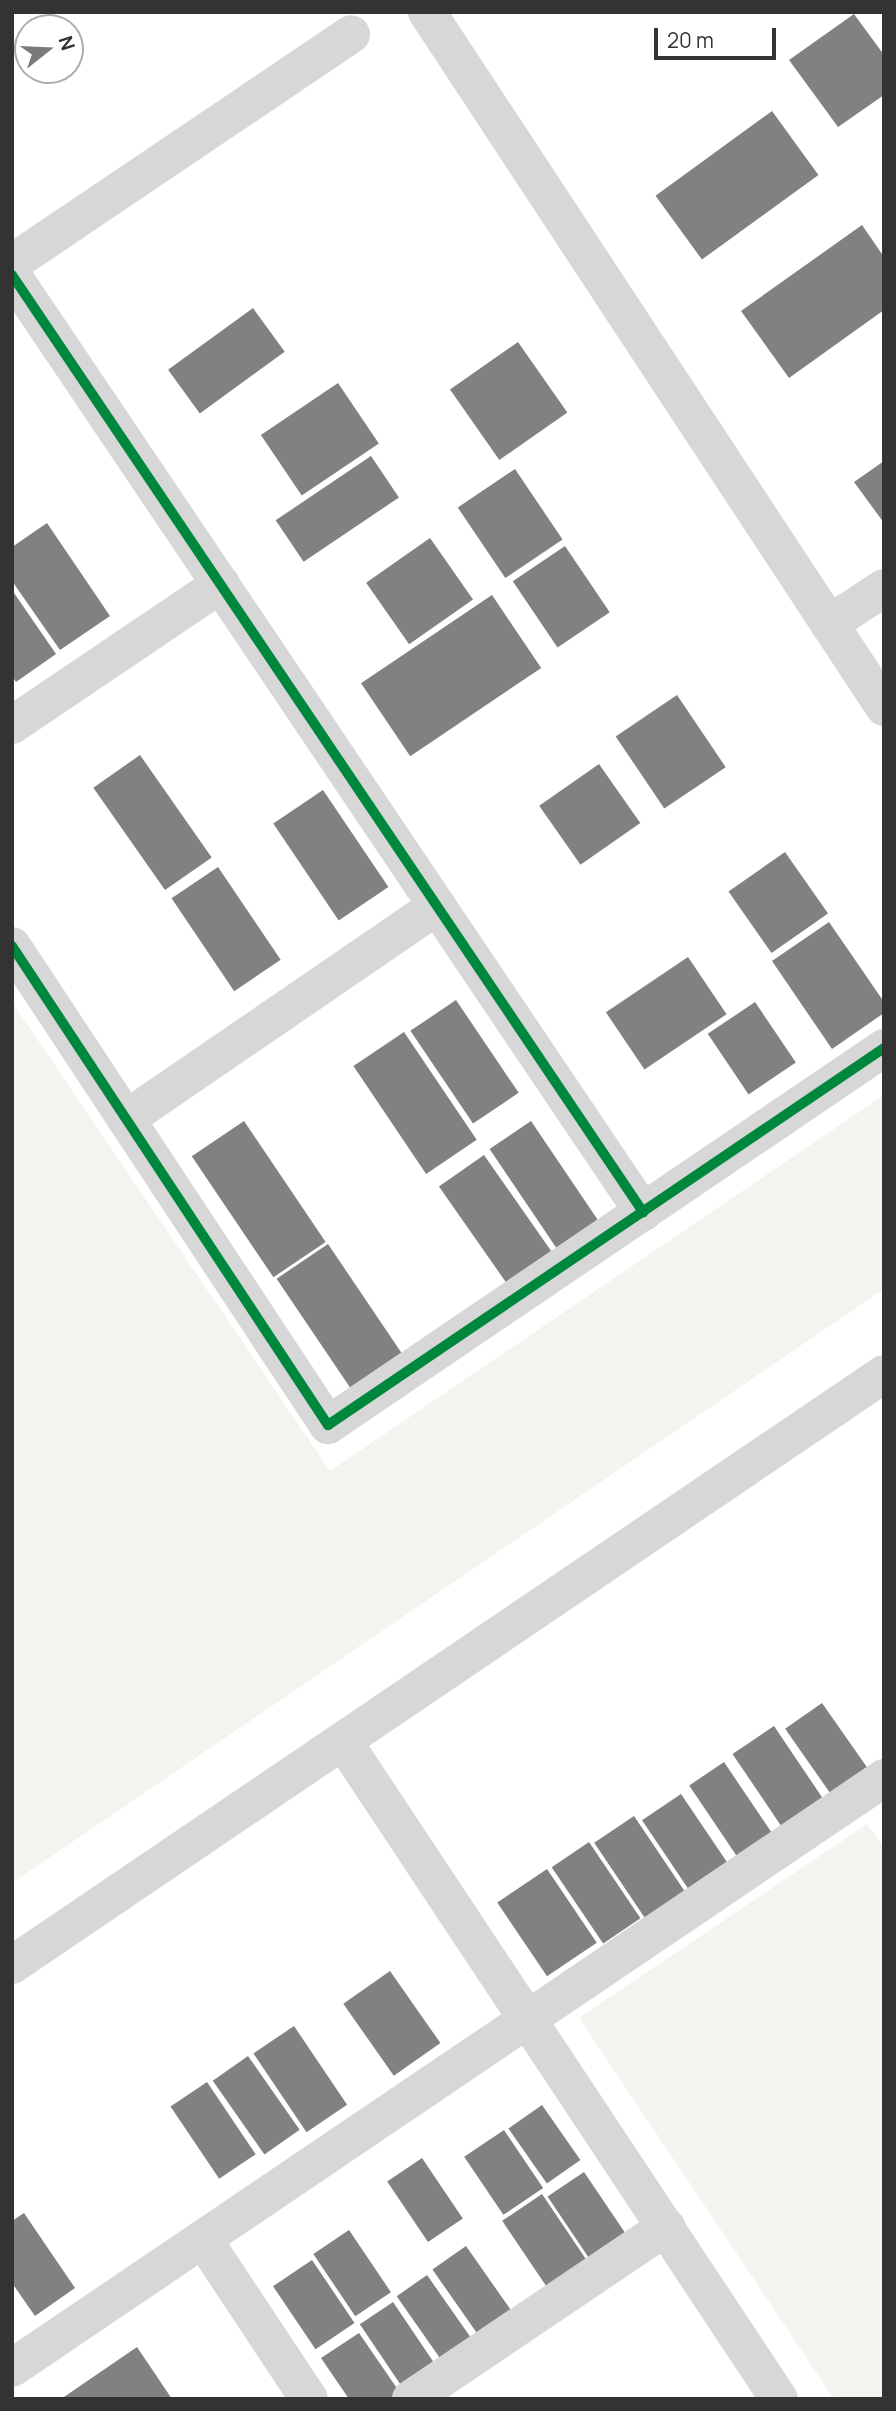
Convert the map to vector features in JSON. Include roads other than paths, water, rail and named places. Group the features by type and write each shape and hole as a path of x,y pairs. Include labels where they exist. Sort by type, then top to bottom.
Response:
{"street":[{"path":"427,12 884,707"},
{"path":"12,263 351,34"},
{"path":"12,275 643,1212"},
{"path":"12,725 220,584"},
{"path":"829,624 884,588"},
{"path":"126,1119 437,906"},
{"path":"12,946 328,1425 884,1048"},
{"path":"12,1965 884,1374"},
{"path":"343,1741 779,2399"},
{"path":"12,2368 884,1778"},
{"path":"411,2399 666,2227"},
{"path":"202,2239 309,2399"}]}
